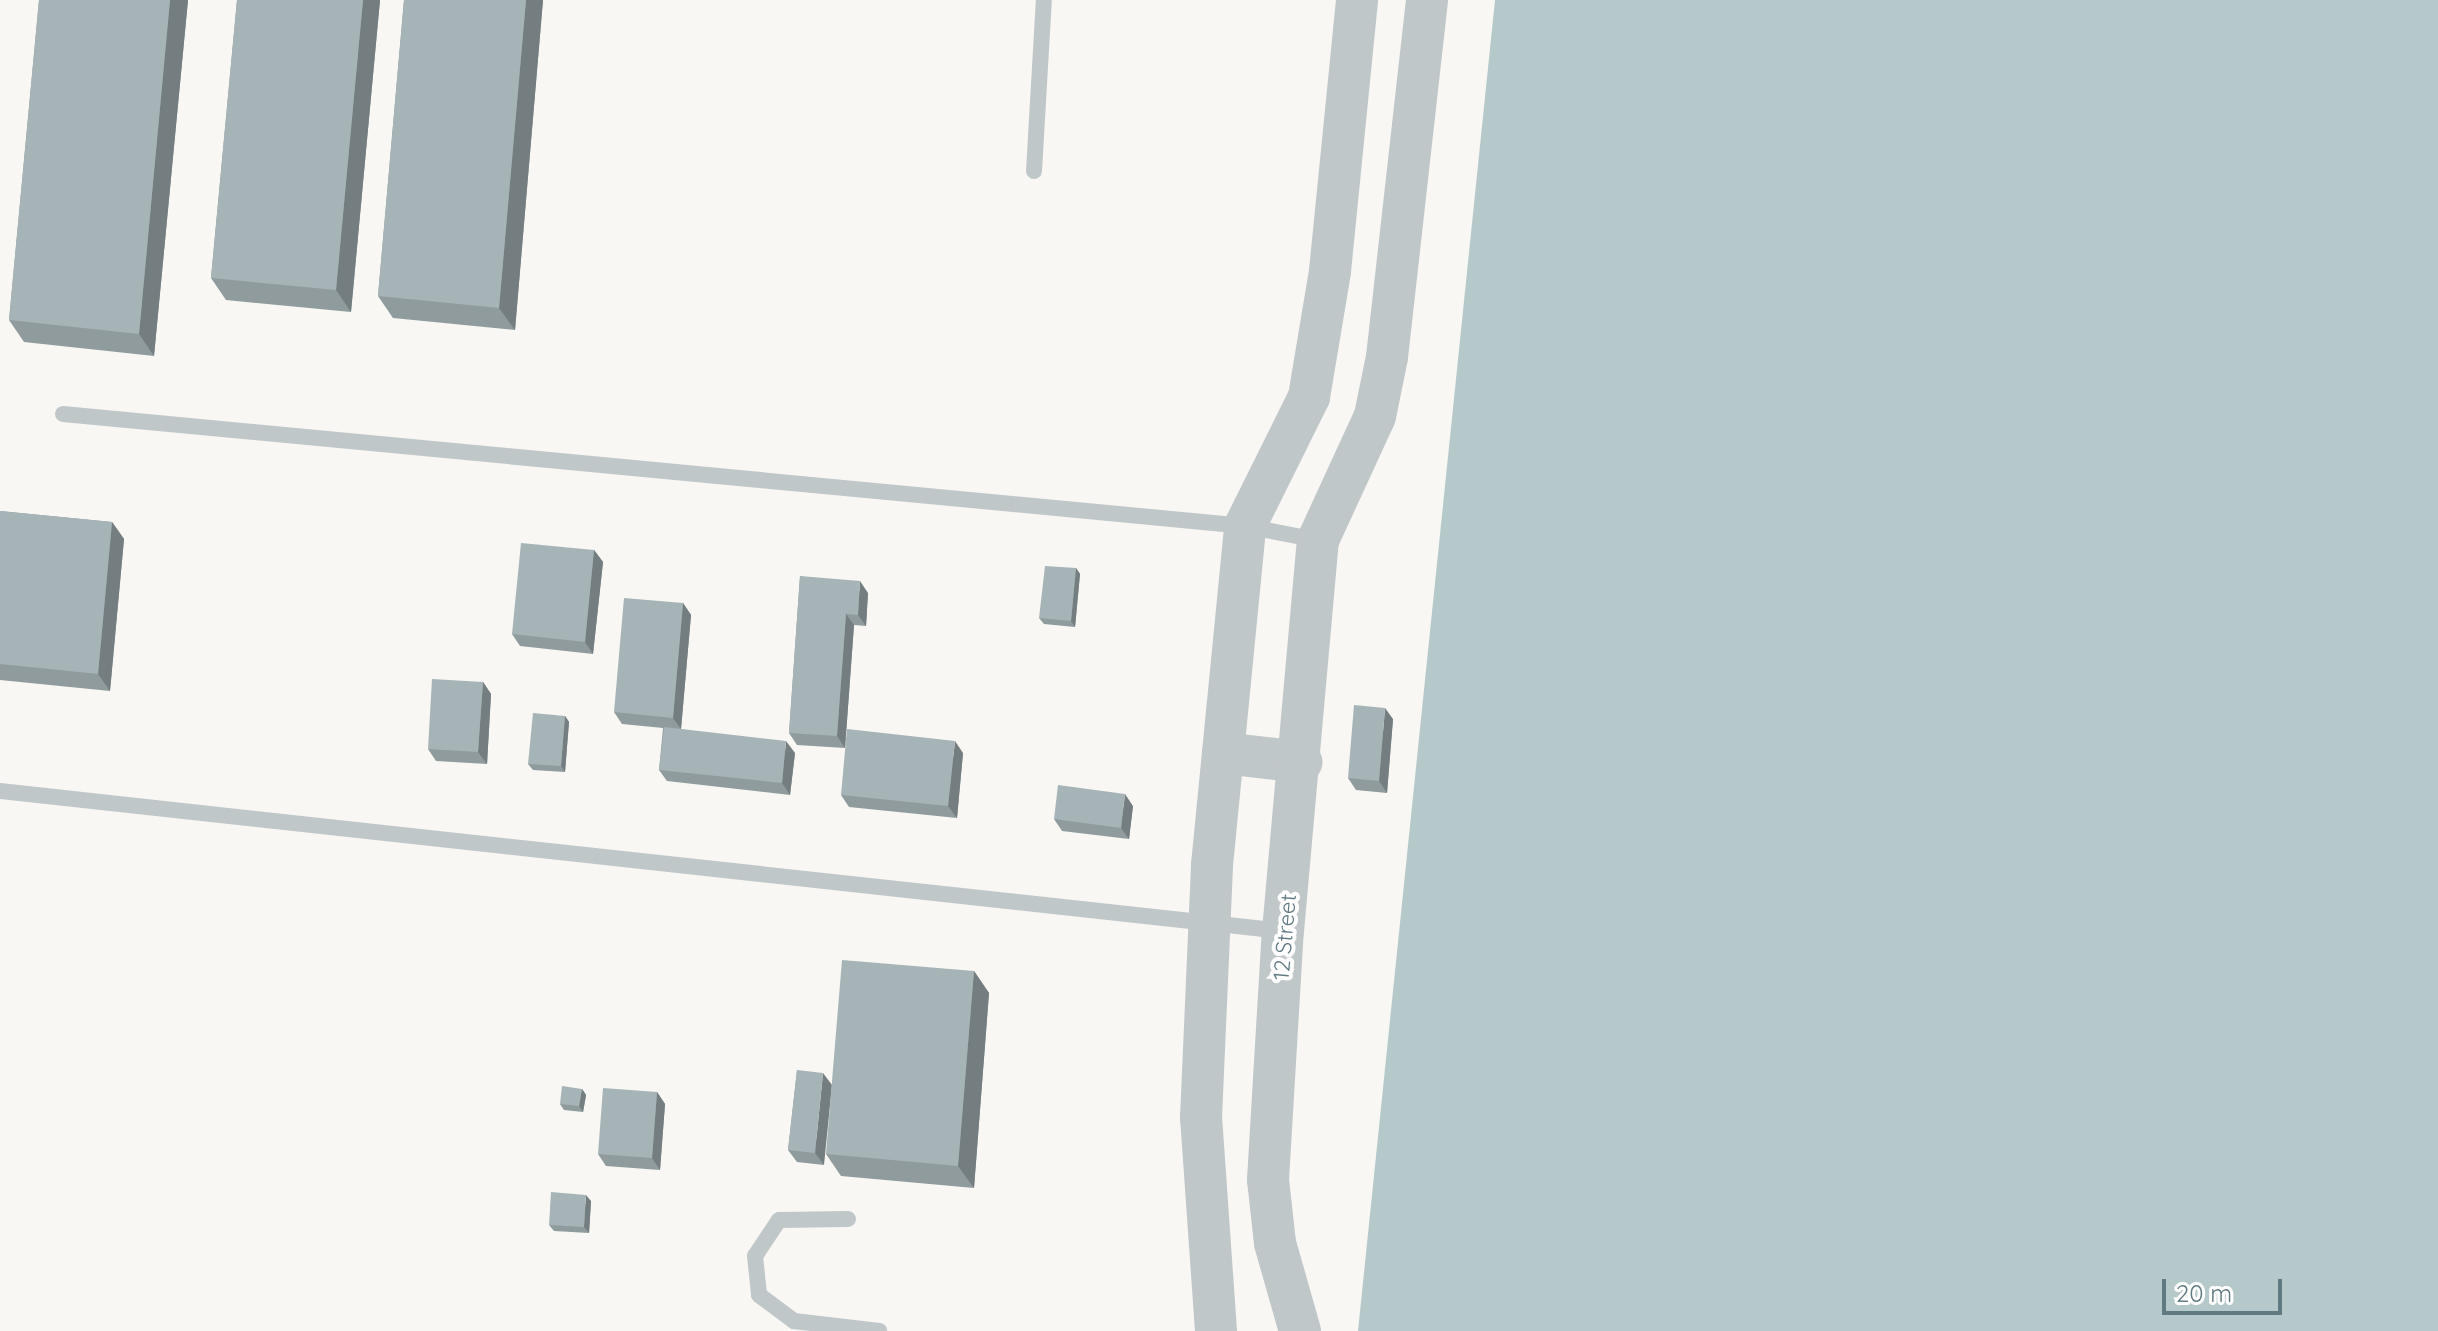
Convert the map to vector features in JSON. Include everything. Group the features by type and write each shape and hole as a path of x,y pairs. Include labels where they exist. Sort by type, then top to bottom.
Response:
{"street":[{"path":"1216,1331 1201,1151 1209,922 1245,526 1309,397 1330,271 1357,0"},
{"path":"1318,540 1375,416 1387,357 1427,0"},
{"name":"12 Street","path":"1300,1331 1275,1243 1268,1180 1283,931 1301,762 1318,540"},
{"path":"1223,753 1301,762"}],"lane":[{"path":"1034,171 1044,0"},
{"path":"63,414 1245,526 1318,540"},
{"path":"0,791 1283,931"},
{"path":"848,1219 779,1220 755,1256 759,1295 794,1321 879,1331"}],"shaded area":[{"path":"1495,0 2438,0 2438,1331 1358,1331"}],"building":[{"path":"39,0 170,0 139,334 9,320"},
{"path":"237,0 363,0 336,290 211,278"},
{"path":"404,0 526,0 499,308 378,296"},
{"path":"0,511 112,522 98,674 0,664"},
{"path":"521,543 594,550 585,642 512,634"},
{"path":"1045,566 1076,568 1071,621 1039,618"},
{"path":"800,576 860,581 858,615 846,614 837,736 789,733"},
{"path":"624,598 683,603 673,718 614,712"},
{"path":"432,679 483,682 478,752 428,749"},
{"path":"1354,705 1385,708 1379,781 1348,778"},
{"path":"533,713 565,716 561,766 528,764"},
{"path":"664,727 786,741 782,783 659,770"},
{"path":"847,729 955,741 948,806 841,795"},
{"path":"1058,785 1125,794 1121,828 1054,819"},
{"path":"842,960 974,971 958,1166 826,1154"},
{"path":"797,1070 823,1073 815,1153 788,1150"},
{"path":"562,1086 582,1089 579,1106 560,1104"},
{"path":"603,1088 657,1092 652,1158 598,1154"},
{"path":"551,1192 586,1195 584,1227 549,1225"}]}
